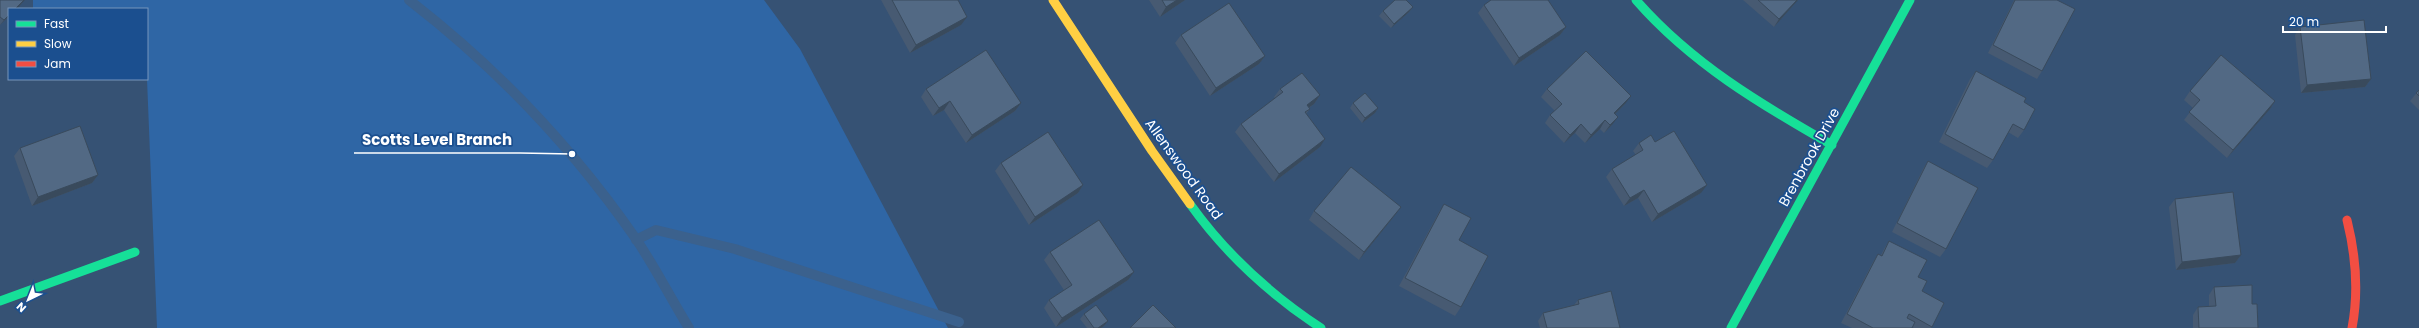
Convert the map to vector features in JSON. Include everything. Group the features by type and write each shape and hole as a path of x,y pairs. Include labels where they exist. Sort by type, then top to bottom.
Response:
{"street":[{"name":"Allenswood Road","path":"1053,0 1152,151 1200,218 1243,266 1294,310 1321,328"},
{"path":"1636,0 1684,50 1733,88 1832,145"},
{"name":"Brenbrook Drive","path":"1731,328 1910,0"},
{"path":"2347,220 2355,253 2357,295 2352,328"},
{"path":"0,301 135,252"}],"shaded area":[{"path":"33,0 764,0 800,49 948,328 157,328 147,80 148,8 33,8"}],"building":[{"path":"0,0 24,0 16,8 8,8 8,16 4,20 0,17"},
{"path":"892,0 958,0 967,17 916,45"},
{"path":"1162,0 1177,0 1166,7"},
{"path":"1395,0 1406,0 1413,7 1394,24 1383,11"},
{"path":"1491,0 1548,0 1566,27 1519,58 1484,5"},
{"path":"1758,0 1797,0 1779,19"},
{"path":"2015,0 2057,0 2075,9 2042,71 1993,45"},
{"path":"1229,3 1265,56 1216,88 1181,35"},
{"path":"2364,20 2371,79 2307,85 2300,27"},
{"path":"986,50 1021,103 972,135 950,101 939,108 926,89"},
{"path":"1586,51 1631,96 1614,113 1618,117 1610,125 1605,120 1591,135 1581,124 1570,135 1550,115 1562,104 1547,89"},
{"path":"2221,55 2275,101 2233,150 2189,112 2200,100 2190,91"},
{"path":"1976,71 2026,98 2024,102 2035,109 2024,130 2013,124 1993,160 1945,134"},
{"path":"1302,73 1320,95 1307,105 1310,109 1305,112 1325,139 1279,174 1241,124 1283,92 1280,89"},
{"path":"1365,93 1378,108 1365,118 1353,103"},
{"path":"80,126 98,175 38,197 20,148"},
{"path":"1674,131 1707,185 1658,214 1644,190 1630,198 1612,169 1643,150 1639,143 1651,135 1655,142"},
{"path":"1048,132 1083,185 1035,217 1001,163"},
{"path":"1928,161 1978,188 1946,249 1897,223"},
{"path":"1351,167 1401,207 1364,252 1314,211"},
{"path":"2233,192 2241,255 2182,262 2175,199"},
{"path":"1444,204 1471,218 1459,240 1488,256 1461,307 1405,278"},
{"path":"1099,220 1134,272 1062,318 1049,300 1072,285 1050,252"},
{"path":"1889,241 1927,260 1918,277 1927,281 1922,291 1944,303 1932,327 1909,314 1907,318 1915,322 1912,328 1873,328 1847,314 1878,254 1882,256"},
{"path":"2252,285 2252,304 2257,304 2258,328 2199,328 2198,307 2216,306 2214,287"},
{"path":"1611,291 1620,328 1547,328 1543,313 1579,304 1578,300"},
{"path":"1096,305 1108,321 1098,328 1094,328 1084,314"},
{"path":"1153,305 1176,328 1130,328"}],"waterway":[{"path":"409,0 473,53 560,141 612,205 636,239 689,328"},
{"path":"636,240 656,230 735,249 959,322"}],"traffic: fast":[{"path":"1636,0 1657,23 1703,63 1753,98 1832,145"},
{"path":"1731,328 1910,0"},
{"path":"1190,204 1218,239 1250,272 1284,302 1321,328"},
{"path":"0,301 135,252"}],"traffic: slow":[{"path":"1053,0 1152,151 1190,204"}],"traffic: jam":[{"path":"2347,220 2353,247 2356,274 2352,328"}],"place":[{"name":"Scotts Level Branch","path":"572,154"}]}
